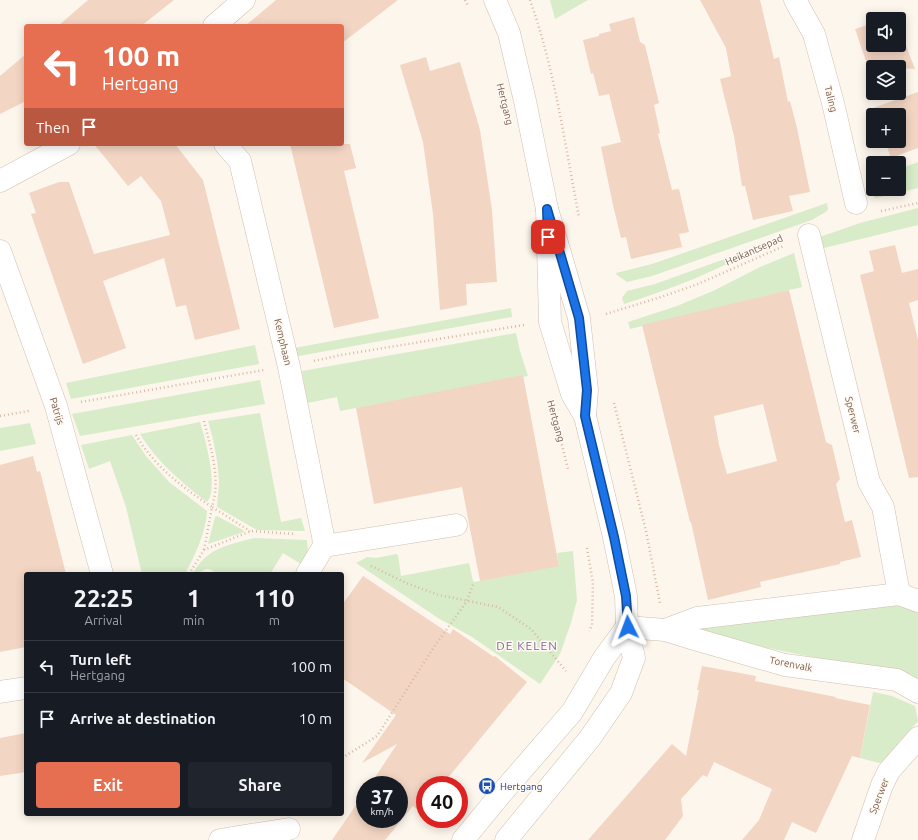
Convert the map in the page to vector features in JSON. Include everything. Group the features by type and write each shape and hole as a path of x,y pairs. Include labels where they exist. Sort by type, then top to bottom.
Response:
{"street":[{"path":"216,24 244,0"},
{"name":"Hertgang","path":"495,0 509,33 525,101 547,209 579,318 587,390 585,416"},
{"name":"Taling","path":"795,0 814,34 832,104 865,208"},
{"path":"0,181 64,146"},
{"name":"Kemphaan","path":"227,146 240,161 288,366 324,541"},
{"name":"Hertgang","path":"506,840 590,738 621,693 634,658 628,627 626,596 614,537 585,416 572,394 550,322 547,209"},
{"name":"Sperwer","path":"809,235 869,482 883,507 908,598"},
{"name":"Patrijs","path":"0,251 56,406 101,572"},
{"path":"308,572 324,541 456,525"},
{"name":"Torenvalk","path":"665,630 697,618 908,598"},
{"path":"463,840 572,712 604,658 628,627"},
{"name":"Torenvalk","path":"628,627 665,630 785,665 897,680 918,692"},
{"path":"0,692 24,688"},
{"name":"Sperwer","path":"863,840 882,785 889,771 918,738"},
{"path":"220,840 289,829"}],"path":[{"path":"465,0 470,8"},
{"path":"530,0 539,26 555,93 580,223"},
{"path":"865,208 918,202"},
{"name":"Heikantsepad","path":"606,314 662,298 698,284 809,235"},
{"name":"Hertgang","path":"556,420 569,474"},
{"path":"190,572 204,550 215,494 215,471 204,421"},
{"path":"136,435 145,450 183,488 251,531 324,541"},
{"path":"204,550 251,531"},
{"path":"586,542 593,583 592,625 588,632"},
{"path":"367,564 406,583 439,595 498,607 531,629 568,673 571,668"},
{"path":"344,757 377,736 434,647 467,601 474,582"}],"green space":[{"path":"550,0 588,0 555,19"},
{"path":"918,162 918,188 906,191 906,166"},
{"path":"874,196 884,196 876,198"},
{"path":"827,203 827,211 812,220 652,276 627,282 616,273 652,264"},
{"path":"918,208 918,225 824,248 817,238 860,223"},
{"path":"794,253 802,287 630,329 628,322 677,306 715,290 760,267"},
{"path":"733,256 735,260 708,273 666,290 624,304 622,298 627,291 655,284"},
{"path":"511,308 512,317 299,356 297,356 294,348"},
{"path":"516,333 528,376 340,411 337,397 307,403 302,371"},
{"path":"255,345 259,364 71,399 66,383"},
{"path":"260,380 265,404 80,436 72,414"},
{"path":"260,413 281,522 301,518 305,531 257,530 217,507 219,482 218,466 208,421"},
{"path":"200,422 210,463 212,487 207,502 162,463 140,434"},
{"path":"30,423 36,444 0,451 0,428"},
{"path":"132,435 146,456 169,482 207,511 202,536 186,572 142,572 126,507 110,461 89,469 81,445"},
{"path":"217,516 243,530 244,532 208,544 215,517"},
{"path":"254,538 307,540 308,554 301,564 283,553 271,572 214,572 207,569 200,572 194,572 204,558 227,546"},
{"path":"573,551 577,600 560,654 540,684 472,637 438,618 356,563 367,557 376,558 396,554 398,555 401,576 469,563 473,581 475,582 518,572 559,565 557,553"},
{"path":"893,603 918,612 918,682 890,673 695,633 695,624"},
{"path":"873,692 892,696 915,706 918,721 883,762 879,763 860,758"}],"building":[{"path":"88,0 174,0 144,24 60,24"},
{"path":"276,0 398,0 344,41 344,24 247,24"},
{"path":"700,0 760,0 774,59 779,57 788,102 790,101 797,128 810,192 789,196 793,211 753,220 745,186 742,186 734,136 720,79 731,76 726,48"},
{"path":"634,17 640,42 645,45 659,103 654,105 660,133 658,134 672,190 679,189 689,232 679,234 682,247 631,259 626,237 621,238 601,147 621,142 609,94 599,96 593,73 591,74 583,40 611,31 609,24"},
{"path":"866,25 866,52 906,52 906,45 915,69 906,68 906,60 866,61 855,29"},
{"path":"24,56 24,102 0,114 0,76"},
{"path":"426,57 430,71 460,62 480,130 492,210 497,282 466,284 467,305 440,310 433,214 423,142 400,65"},
{"path":"918,92 918,148 896,156 890,156 887,148 906,148 906,108 873,108 896,100 906,100 906,96"},
{"path":"344,144 350,144 356,168 344,171 379,318 334,328 290,146 344,146"},
{"path":"96,146 177,146 203,180 240,329 195,340 186,305 176,307 164,258 103,281 126,348 83,364 31,214 36,213 29,193 59,182 69,182 94,254 170,235 161,201 141,176 128,186"},
{"path":"895,245 902,273 918,269 918,300 909,303 918,340 918,477 909,478 860,275 874,271 869,251"},
{"path":"789,290 826,442 832,445 840,479 836,484 845,522 852,520 861,557 840,562 840,564 760,582 761,587 708,600 691,522 642,325","holes":["763,404 777,461 727,474 719,445 714,416"]},
{"path":"523,375 559,566 480,581 462,487 374,504 356,408"},
{"path":"33,456 37,472 40,471 65,572 24,572 24,647 0,652 0,465"},
{"path":"363,576 450,634 453,629 494,657 495,656 527,682 449,776 416,776 416,808 413,806 408,812 408,776 376,776 397,744 362,763 396,715 344,679 344,602"},
{"path":"702,666 756,676 755,681 870,705 860,758 852,756 816,833 792,822 784,840 742,840 759,820 772,789 714,762 707,777 703,775 681,799 683,816 665,840 588,840 672,744 686,756 699,690 697,690"},
{"path":"24,733 24,772 0,776 0,738"},
{"path":"356,805 356,828 395,828 385,840 332,840"}],"place":[{"name":"Hertgang","path":"487,786"}],"district":[{"name":"DE KELEN","path":"527,645"}],"route":[{"path":"548,237 547,209 579,318 587,390 585,416 614,537 626,596 628,627"}]}
